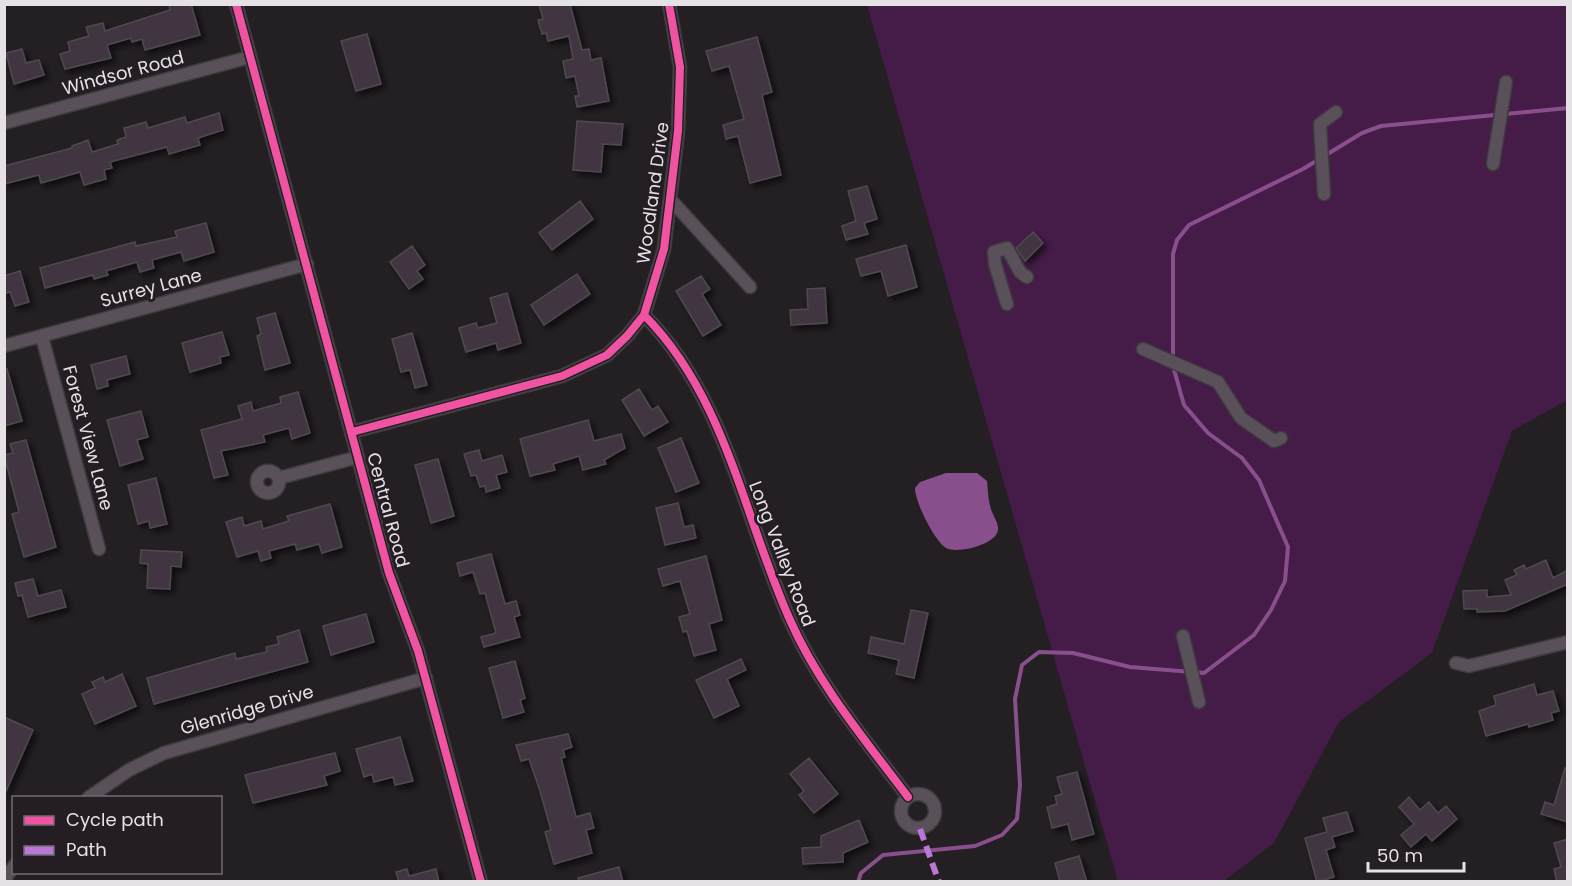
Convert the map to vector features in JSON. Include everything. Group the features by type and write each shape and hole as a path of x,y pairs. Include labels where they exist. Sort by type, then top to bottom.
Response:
{"street":[{"name":"Central Road","path":"236,4 389,573 426,678 481,882"},
{"name":"Woodland Drive","path":"352,432 562,376 607,354 627,336 644,315 662,258 671,200 681,93 680,67 669,4"},
{"name":"Windsor Road","path":"4,123 250,57"},
{"path":"1493,164 1506,82"},
{"path":"1324,194 1320,129 1323,121 1336,112"},
{"name":"Woodland Drive","path":"671,200 708,238 750,288"},
{"path":"1007,304 995,264 994,252 1006,248 1020,272 1027,277"},
{"name":"Surrey Lane","path":"4,346 307,264"},
{"name":"Long Valley Road","path":"644,315 661,332 681,361 712,415 798,638 845,711 908,797"},
{"name":"Forest View Lane","path":"42,337 99,549"},
{"path":"1149,351 1218,382 1241,418 1274,441 1281,438"},
{"path":"279,478 358,457"},
{"path":"1183,636 1198,696"},
{"path":"1456,663 1469,666 1568,642"},
{"name":"Glenridge Drive","path":"91,796 129,770 164,753 426,678"}],"shaded area":[{"path":"867,5 1567,5 1567,400 1512,431 1432,653 1339,722 1274,843 1224,881 1118,881"},
{"path":"946,473 977,473 987,481 990,506 998,527 996,535 991,540 967,549 951,550 941,544 936,537 922,511 915,488 920,482"}],"building":[{"path":"169,4 191,4 200,35 145,50 142,39 132,42 131,38 107,45 111,58 65,69 60,54 70,51 68,42 89,36 86,27 103,23 105,31 170,10"},
{"path":"539,4 570,4 582,50 589,49 591,60 601,58 609,101 577,107 575,96 579,96 575,76 566,78 563,61 573,59 569,36 548,41 546,33 542,34 538,20 543,19"},
{"path":"367,34 381,84 356,91 341,41"},
{"path":"757,37 772,92 762,95 781,175 750,183 738,136 726,139 723,125 744,119 729,66 712,71 706,51"},
{"path":"22,49 26,63 39,60 44,75 14,84 6,53"},
{"path":"219,113 223,130 198,138 200,145 169,154 167,147 110,162 112,168 104,170 106,179 84,185 80,172 41,183 39,175 4,184 4,166 72,148 88,140 92,152 118,144 117,140 126,137 124,128 146,122 148,128 185,117 187,123"},
{"path":"577,121 623,124 621,145 603,144 601,172 573,170"},
{"path":"867,186 877,219 864,223 868,234 846,240 842,226 856,221 848,191"},
{"path":"580,201 593,219 552,250 539,233"},
{"path":"206,223 214,252 184,261 181,252 152,260 154,268 140,272 137,262 106,271 108,275 94,279 93,275 45,288 40,268 135,242 136,246 177,237 175,231"},
{"path":"1033,232 1043,243 1025,261 1016,248"},
{"path":"906,245 917,287 888,296 881,271 861,276 856,259"},
{"path":"412,246 425,265 417,271 423,279 409,289 390,262"},
{"path":"20,271 29,302 15,306 10,292 4,294 4,276"},
{"path":"577,274 590,294 544,325 531,305"},
{"path":"701,276 710,289 702,294 721,325 703,336 676,291"},
{"path":"825,288 827,323 791,325 790,310 808,309 807,289"},
{"path":"507,293 521,343 498,350 496,343 466,352 459,328 476,323 478,328 497,323 490,298"},
{"path":"275,313 290,363 265,370 257,336 261,334 257,318"},
{"path":"222,332 229,355 220,357 221,363 190,372 182,343"},
{"path":"412,333 427,385 415,388 410,370 401,372 392,339"},
{"path":"126,356 130,374 107,380 108,386 97,389 91,365"},
{"path":"4,369 7,369 22,421 4,426"},
{"path":"639,389 652,410 658,406 668,422 644,436 622,400"},
{"path":"298,392 310,433 292,439 289,428 263,435 265,442 221,451 228,475 214,478 201,430 242,419 238,406 251,402 253,411 281,403 280,397"},
{"path":"141,411 148,437 137,440 143,459 120,466 107,420"},
{"path":"588,420 594,441 621,434 625,448 604,460 606,464 583,470 579,456 553,464 555,470 530,476 520,439"},
{"path":"681,438 699,483 676,492 658,448"},
{"path":"26,440 56,547 24,557 12,514 19,512 4,455 13,453 10,444"},
{"path":"479,450 482,461 502,455 507,472 496,475 500,488 486,492 485,486 480,487 476,475 471,476 464,454"},
{"path":"438,459 454,516 431,523 415,465"},
{"path":"156,478 167,524 150,528 149,521 138,524 128,485"},
{"path":"678,503 684,527 693,525 696,538 665,545 656,508"},
{"path":"330,504 342,547 322,553 319,544 297,550 295,544 269,551 271,558 261,561 258,551 237,557 226,522 242,517 244,526 261,521 263,529 289,521 287,516"},
{"path":"141,550 182,552 181,567 171,566 170,589 147,588 148,564 140,563"},
{"path":"491,554 505,604 516,601 520,615 514,617 520,637 484,647 481,637 496,633 485,593 480,594 473,572 460,576 457,563"},
{"path":"706,556 722,620 709,624 716,650 694,656 687,631 683,632 679,617 690,614 680,581 663,586 658,569"},
{"path":"1546,560 1553,578 1568,570 1568,584 1505,611 1477,612 1477,609 1464,609 1463,591 1487,590 1487,597 1511,595 1505,580 1517,575 1514,570 1524,565 1526,569"},
{"path":"33,579 38,596 61,590 66,607 28,617 22,595 18,596 15,583"},
{"path":"911,610 928,613 914,678 896,674 899,660 868,653 871,637 904,644"},
{"path":"366,614 374,642 331,655 323,626"},
{"path":"299,630 308,662 154,704 147,678 235,653 236,659 267,652 266,647 279,644 277,637"},
{"path":"741,659 746,670 727,679 739,706 714,718 696,680"},
{"path":"515,661 525,698 520,700 524,712 503,718 489,668"},
{"path":"122,674 136,706 95,724 82,694 95,688 92,682 103,677 105,682"},
{"path":"1534,684 1537,695 1553,691 1559,711 1551,713 1553,720 1529,727 1528,724 1486,736 1479,711 1496,705 1494,696"},
{"path":"4,717 33,730 4,796"},
{"path":"568,734 572,747 563,750 565,757 561,758 576,817 590,813 594,828 586,830 592,853 554,864 545,832 551,830 540,791 529,759 521,761 516,745"},
{"path":"400,737 413,781 395,785 393,777 374,782 372,774 364,777 356,749"},
{"path":"335,753 340,771 324,776 327,785 253,803 245,775"},
{"path":"809,758 838,794 814,813 799,795 804,791 790,774"},
{"path":"1565,768 1568,769 1568,822 1541,814 1545,802 1554,805"},
{"path":"1077,772 1094,834 1072,840 1068,824 1052,828 1047,807 1057,804 1055,796 1062,794 1057,777"},
{"path":"1409,797 1420,810 1429,802 1438,813 1446,806 1457,819 1432,841 1426,834 1411,847 1401,835 1414,824 1399,807"},
{"path":"1347,812 1353,831 1332,837 1335,847 1326,850 1334,877 1317,882 1305,838 1327,832 1323,818"},
{"path":"859,820 868,842 843,853 843,862 803,864 802,848 821,847 821,836"},
{"path":"1568,839 1568,882 1557,882 1554,869 1561,867 1554,843"},
{"path":"1079,856 1087,882 1060,882 1055,863"},
{"path":"619,867 623,882 579,882 578,878"},
{"path":"407,869 409,876 436,869 439,882 399,882 396,872"}],"waterway":[{"path":"858,882 861,873 883,855 975,846 1002,835 1017,819 1020,785 1015,699 1022,665 1039,652 1073,653 1130,667 1204,673 1254,635 1271,610 1285,581 1288,547 1259,480 1242,458 1208,433 1184,405 1173,366 1173,254 1177,240 1189,225 1303,169 1362,133 1381,126 1568,108"}],"marked path":[{"path":"920,829 939,882"}],"cycle path":[{"path":"236,4 389,573 418,651 481,882"},
{"path":"352,432 562,376 607,355 644,315 664,249 678,131 680,67 669,4"},
{"path":"644,315 672,347 695,383 714,421 774,581 801,644 844,712 908,797"}]}
